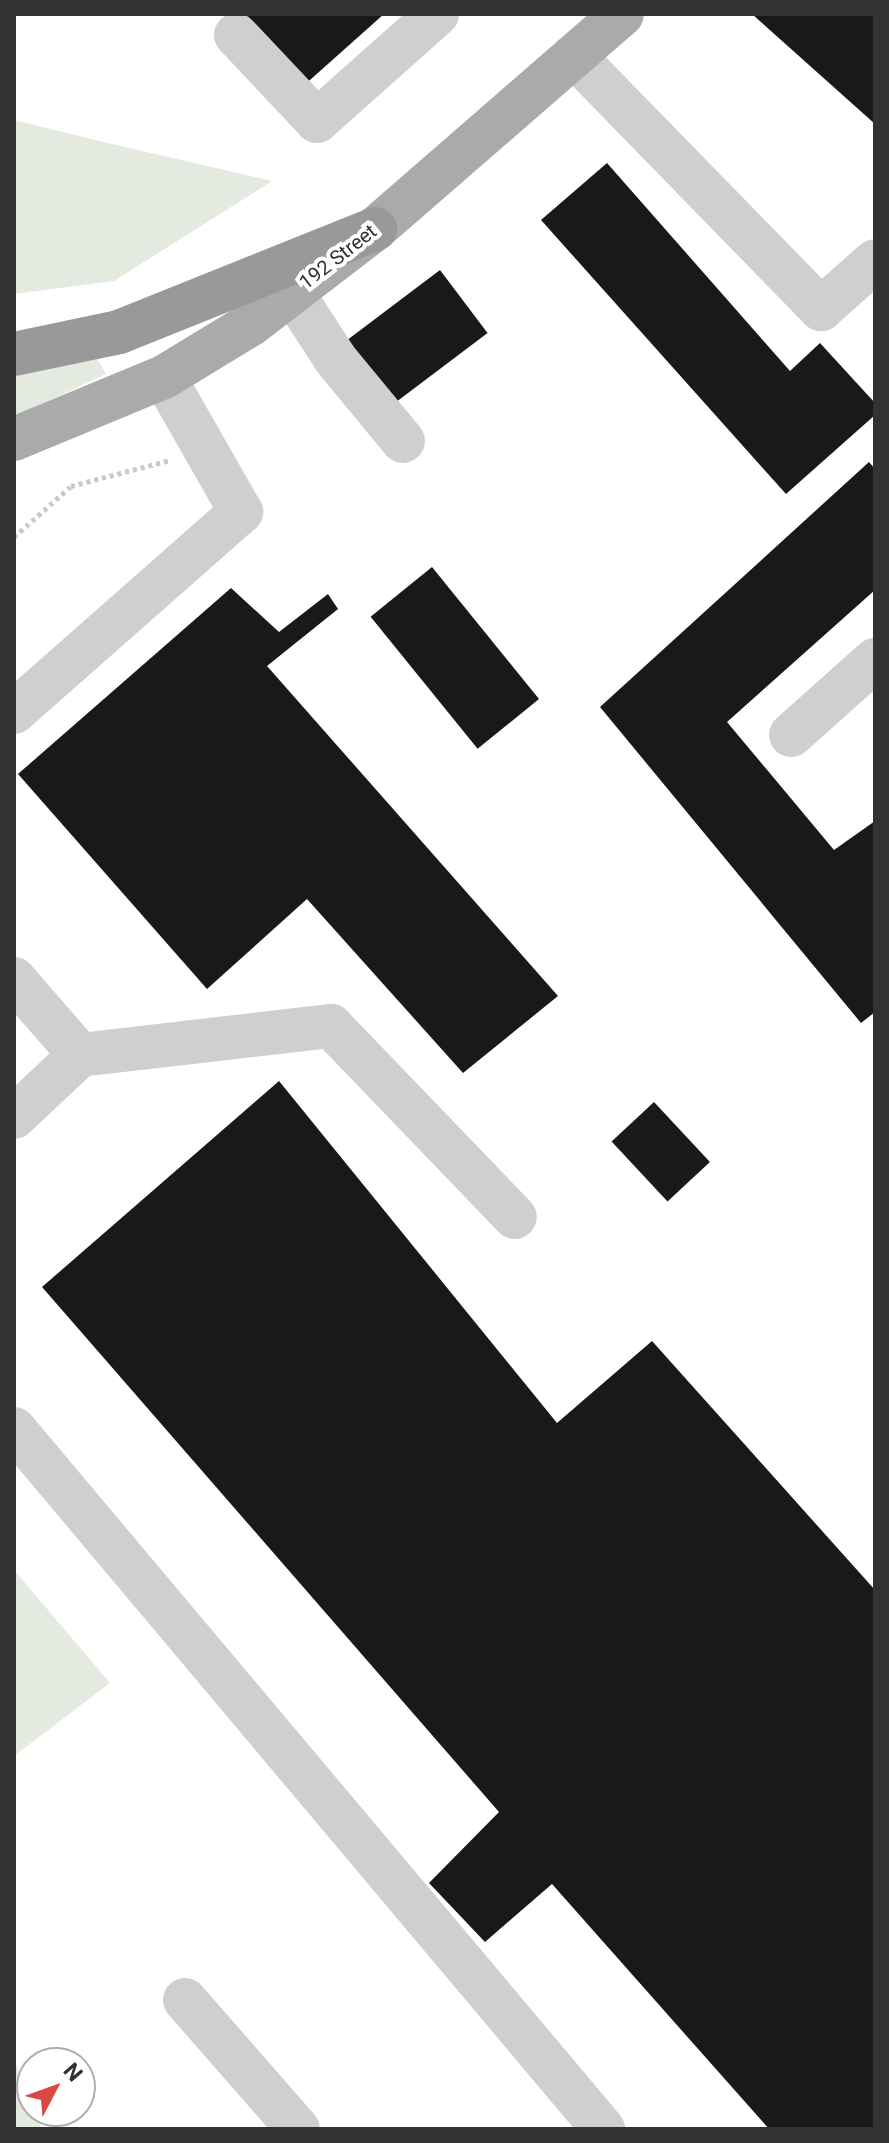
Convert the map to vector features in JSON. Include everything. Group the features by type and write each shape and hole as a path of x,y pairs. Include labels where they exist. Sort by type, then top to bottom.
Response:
{"highway":[{"path":"14,354 119,332 375,229"}],"main road":[{"name":"192 Street","path":"14,439 164,377 292,292 375,229 622,14"}],"lane":[{"path":"236,35 317,121 437,14"},
{"path":"574,56 821,309 875,261"},
{"path":"292,292 336,360 403,441"},
{"path":"14,712 241,512 164,377"},
{"path":"791,735 875,660"},
{"path":"14,979 80,1055"},
{"path":"14,1117 80,1055 331,1026 515,1217"},
{"path":"14,1429 603,2129"},
{"path":"185,2000 298,2129"}],"path":[{"path":"14,537 71,486 205,450"}],"shaded area":[{"path":"14,120 272,181 114,281 14,294"},
{"path":"93,351 106,374 14,417 14,372"},
{"path":"14,1570 110,1683 14,1756"},
{"path":"14,2058 16,2127 43,2129 14,2129"}],"building":[{"path":"232,14 384,14 301,88"},
{"path":"752,14 875,14 875,124"},
{"path":"607,163 790,371 820,343 875,403 875,415 786,494 541,220"},
{"path":"440,270 488,333 389,408 341,345"},
{"path":"869,462 875,469 875,590 727,722 834,850 875,821 875,1012 861,1023 600,707"},
{"path":"432,567 539,699 478,749 371,617"},
{"path":"231,588 279,632 328,594 338,609 267,666 558,996 463,1073 307,899 207,989 18,774"},
{"path":"279,1081 557,1423 652,1341 875,1590 875,2129 769,2129 552,1884 485,1942 429,1883 499,1812 42,1287"},
{"path":"654,1102 710,1162 668,1202 612,1142"}]}
